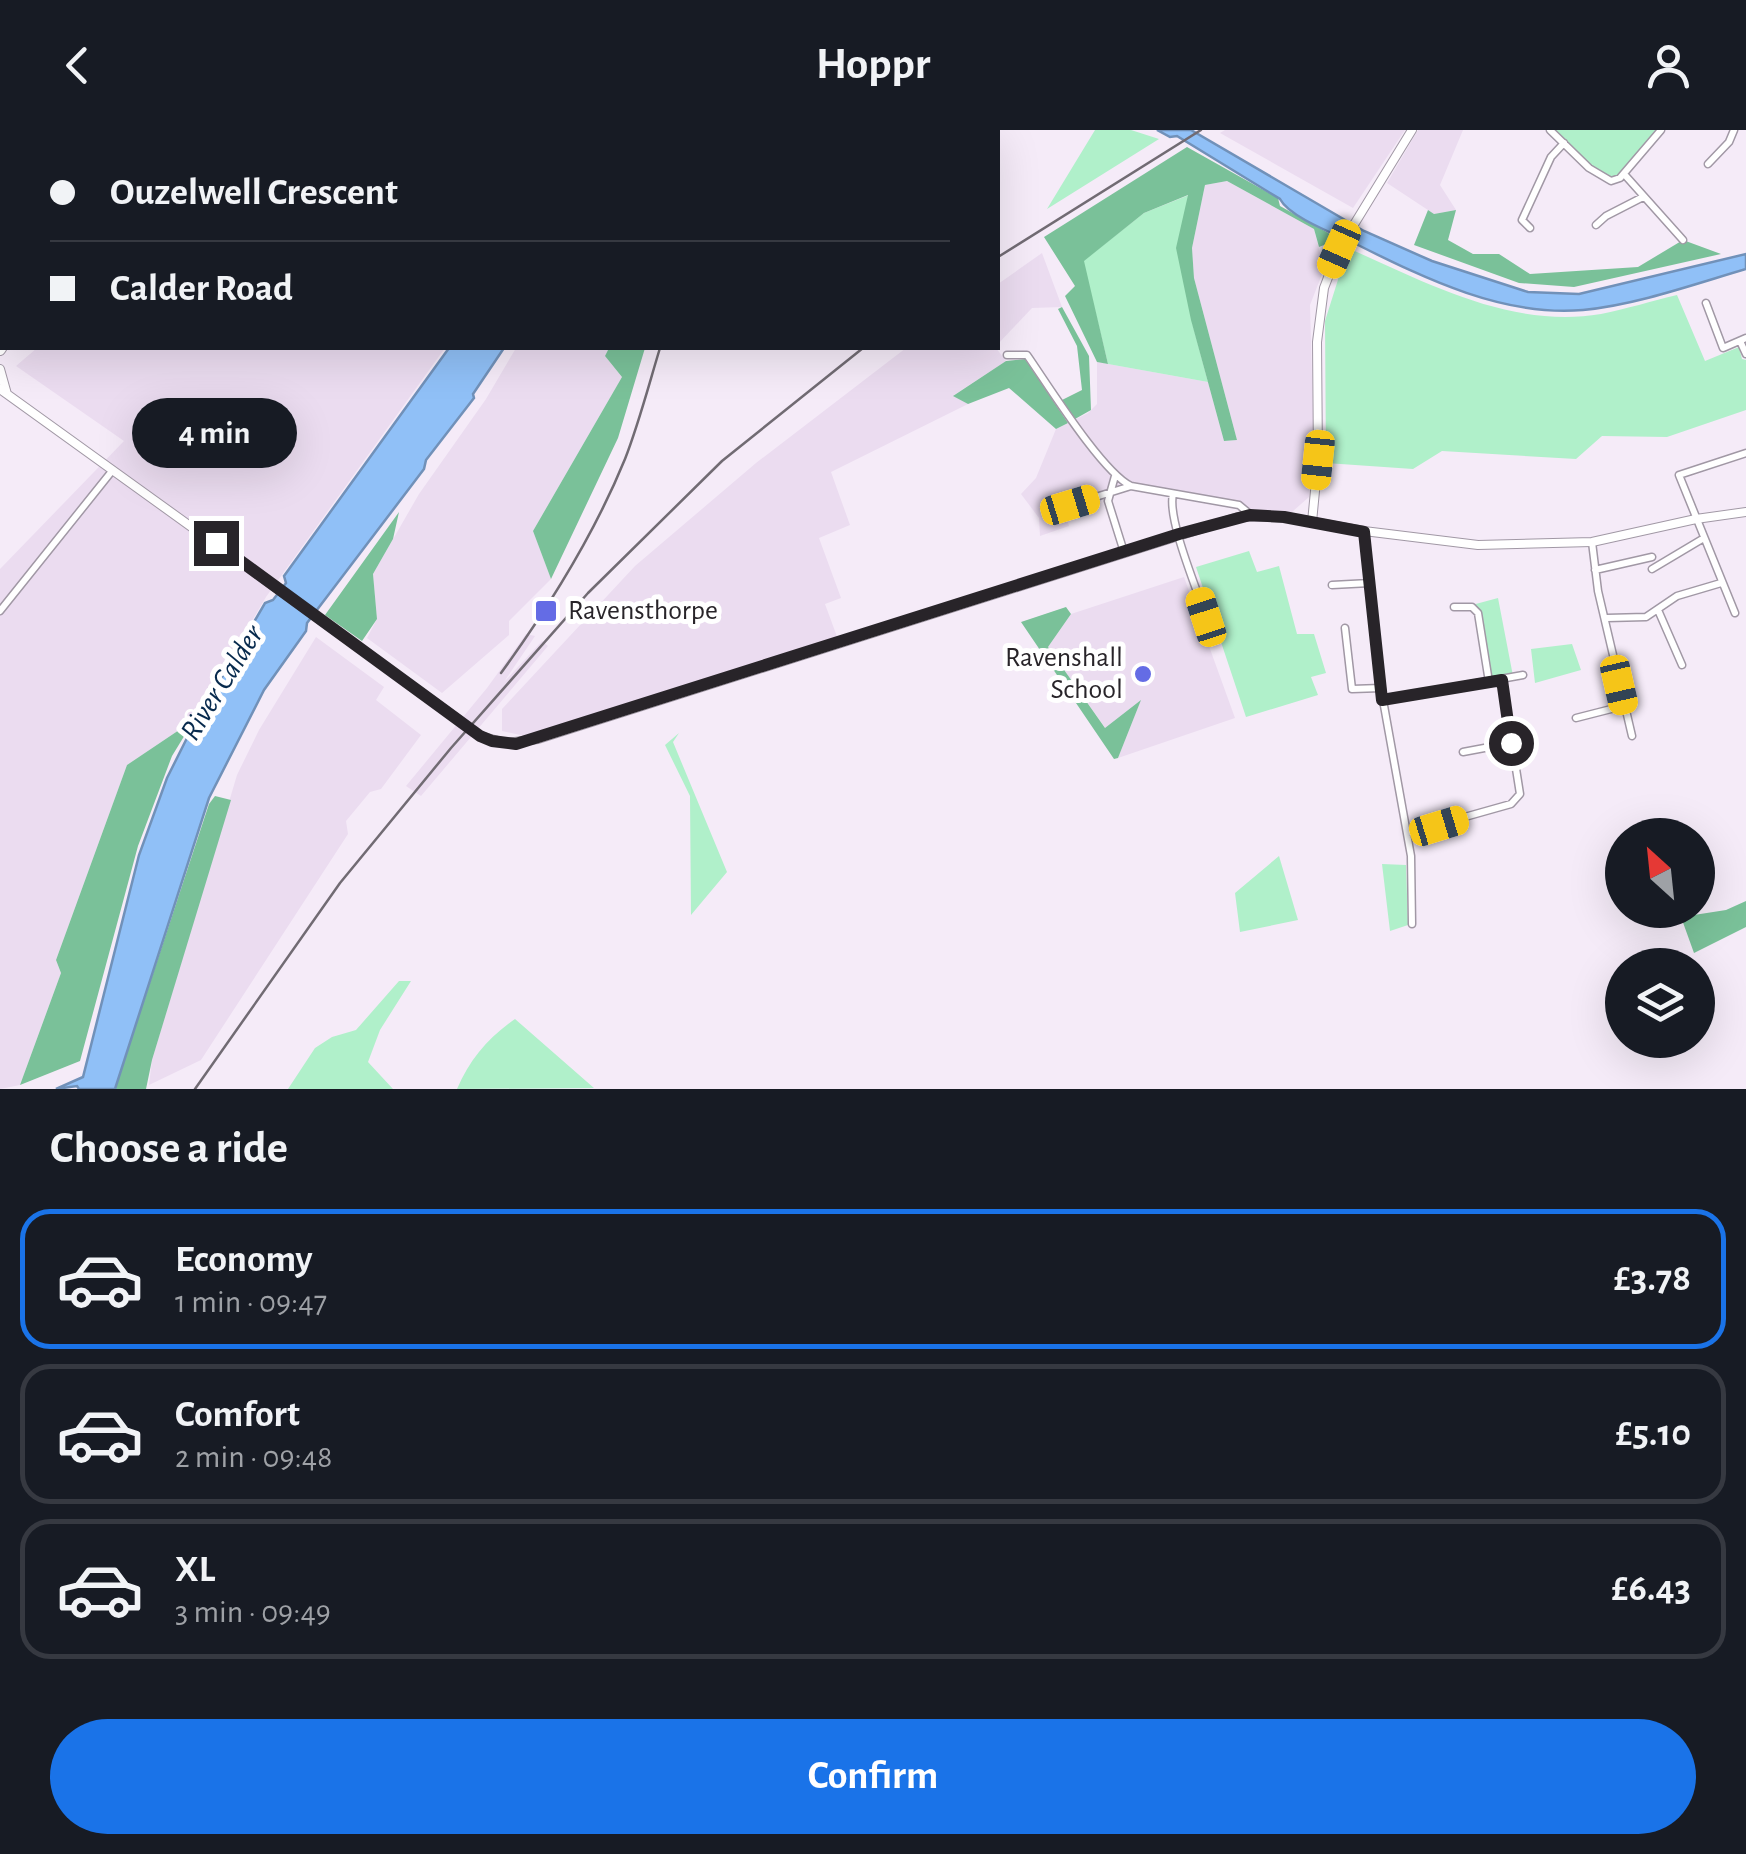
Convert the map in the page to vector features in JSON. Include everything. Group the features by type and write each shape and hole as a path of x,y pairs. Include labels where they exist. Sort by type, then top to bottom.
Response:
{"street":[{"path":"1312,522 1318,460 1317,342 1324,288 1343,243 1412,130"},
{"path":"1550,130 1602,178 1611,181 1624,174 1660,130"},
{"path":"1708,164 1729,142 1734,130"},
{"path":"1530,228 1522,220 1550,157 1564,143"},
{"path":"1624,174 1683,240"},
{"path":"1596,225 1643,197"},
{"path":"1706,303 1724,348 1743,339 1746,354"},
{"path":"1008,354 1028,355 1115,476 1131,486 1239,505 1250,515"},
{"path":"0,369 8,396"},
{"path":"0,389 480,736 506,743 538,739 1179,534 1250,515 1478,545 1592,542 1746,512"},
{"path":"1735,614 1679,475 1746,452"},
{"path":"0,611 112,471"},
{"path":"1115,476 1108,493 1124,552"},
{"path":"1070,505 1131,486"},
{"path":"1172,494 1179,534 1206,617"},
{"path":"1364,532 1382,700 1412,856 1412,924"},
{"path":"1652,569 1704,538"},
{"path":"1592,542 1632,736"},
{"path":"1596,570 1652,557"},
{"path":"1607,618 1646,617 1677,596 1722,582"},
{"path":"1332,585 1370,583"},
{"path":"1454,607 1472,607 1478,613 1489,682"},
{"path":"1658,610 1682,665"},
{"path":"1345,628 1352,690 1381,688"},
{"path":"1382,700 1523,675"},
{"path":"1408,833 1512,804 1520,794 1502,680"},
{"path":"1576,718 1624,706"},
{"path":"1462,752 1511,743"}],"shaded area":[{"path":"1405,130 1353,208 1220,133"},
{"path":"1418,130 1463,130 1440,185 1456,210 1434,214 1387,183"},
{"path":"1227,181 1314,229 1324,269 1310,305 1314,455 1309,497 1292,512 1258,510 1131,486 1064,507 1069,526 1040,536 1039,518 1021,494 1036,478 1056,429 1097,404 1097,362 1208,382 1224,441 1237,440 1194,278 1192,248 1205,185"},
{"path":"1042,253 1062,307 1032,308 1000,342 1000,283"},
{"path":"35,350 444,350 266,597 194,720 127,765 56,960 61,973 20,1085 0,1089 0,569 124,441 16,366"},
{"path":"515,350 608,350 605,356 622,377 533,531 551,579 509,621 509,635 442,693 367,638 377,619 373,574 419,494 486,399"},
{"path":"903,350 998,350 1006,361 954,395 968,404 831,472 850,525 819,538 841,598 825,604 839,642 538,739 502,731 502,709 635,566 756,463"},
{"name":"Ravenshall School","path":"1184,577 1235,718 1118,758 1140,702 1106,729 1048,647 1071,614"},
{"path":"526,634 535,636 504,682 542,641 548,646 421,796 406,786 487,688"},
{"path":"316,637 384,687 376,700 421,735 381,789 370,792 346,821 348,834 201,1060 149,1085 152,1060 237,775 259,730"}],"green space":[{"path":"1095,130 1131,130 1159,139 1047,209"},
{"path":"1550,130 1661,130 1620,178 1602,178"},
{"path":"1187,147 1278,198 1280,206 1339,239 1319,247 1314,229 1227,181 1205,185 1192,248 1194,278 1237,440 1224,441 1176,248 1188,195 1144,213 1084,261 1108,364 1097,362 1065,296 1075,286 1044,237"},
{"path":"1189,195 1192,322 1208,382 1108,364 1083,261 1144,213"},
{"path":"1428,210 1434,214 1456,210 1448,240 1473,254 1499,254 1530,274 1638,267 1683,240 1721,254 1574,287 1519,283 1414,245"},
{"path":"1348,248 1470,300 1535,315 1601,314 1677,295 1705,361 1739,347 1742,359 1746,360 1746,410 1667,437 1602,436 1576,459 1442,451 1413,469 1326,463 1325,321"},
{"path":"1062,307 1089,356 1091,410 1075,419 1062,400 1082,390 1077,346 1058,309"},
{"path":"608,350 644,350 618,438 551,579 533,531 622,377 605,356"},
{"path":"1025,359 1068,423 1056,429 1009,388 968,404 953,396 1006,361"},
{"path":"399,512 393,539 373,574 377,619 362,641 325,615"},
{"path":"1249,551 1257,572 1279,566 1297,634 1314,634 1326,673 1311,677 1318,695 1246,717 1196,567"},
{"path":"1498,598 1513,676 1490,680 1479,612 1472,605"},
{"path":"1066,607 1071,614 1048,647 1105,728 1141,700 1118,758 1114,759 1021,622"},
{"path":"1572,644 1581,670 1535,683 1531,649"},
{"path":"194,720 172,756 138,846 80,1061 20,1085 61,973 56,960 127,765"},
{"path":"679,733 673,742 727,872 691,915 690,796 665,745"},
{"path":"215,796 231,800 146,1089 115,1089 209,804"},
{"path":"1279,856 1298,920 1240,932 1235,893"},
{"path":"1382,864 1406,865 1408,925 1390,931"},
{"path":"1746,901 1746,927 1704,948 1692,948 1685,928 1715,928 1715,912"},
{"path":"399,981 411,981 380,1030 368,1062 393,1089 288,1089 315,1048 332,1037 356,1030"},
{"path":"515,1019 594,1088 457,1089 481,1050"}],"water":[{"path":"1157,130 1191,130 1364,231 1432,261 1528,292 1579,294 1746,254 1746,269 1624,304 1583,310 1524,308 1438,282 1315,225 1177,136"},
{"name":"River Calder","path":"448,350 503,350 474,398 307,623 306,631 264,690 209,798 115,1089 56,1089 83,1077 139,855 167,778 265,603 273,600 286,583 284,576"}],"railway":[{"path":"1000,256 1201,130"},
{"path":"501,673 585,543 613,487 659,350"},
{"path":"195,1089 340,883 451,748 588,593 722,461 861,350"}],"place":[{"name":"Ravensthorpe","path":"546,611"},
{"name":"Ravenshall School","path":"1143,674"}],"route":[{"path":"216,543 480,736 516,744 1179,534 1250,515 1284,517 1364,532 1382,700 1502,680 1511,743"}]}
